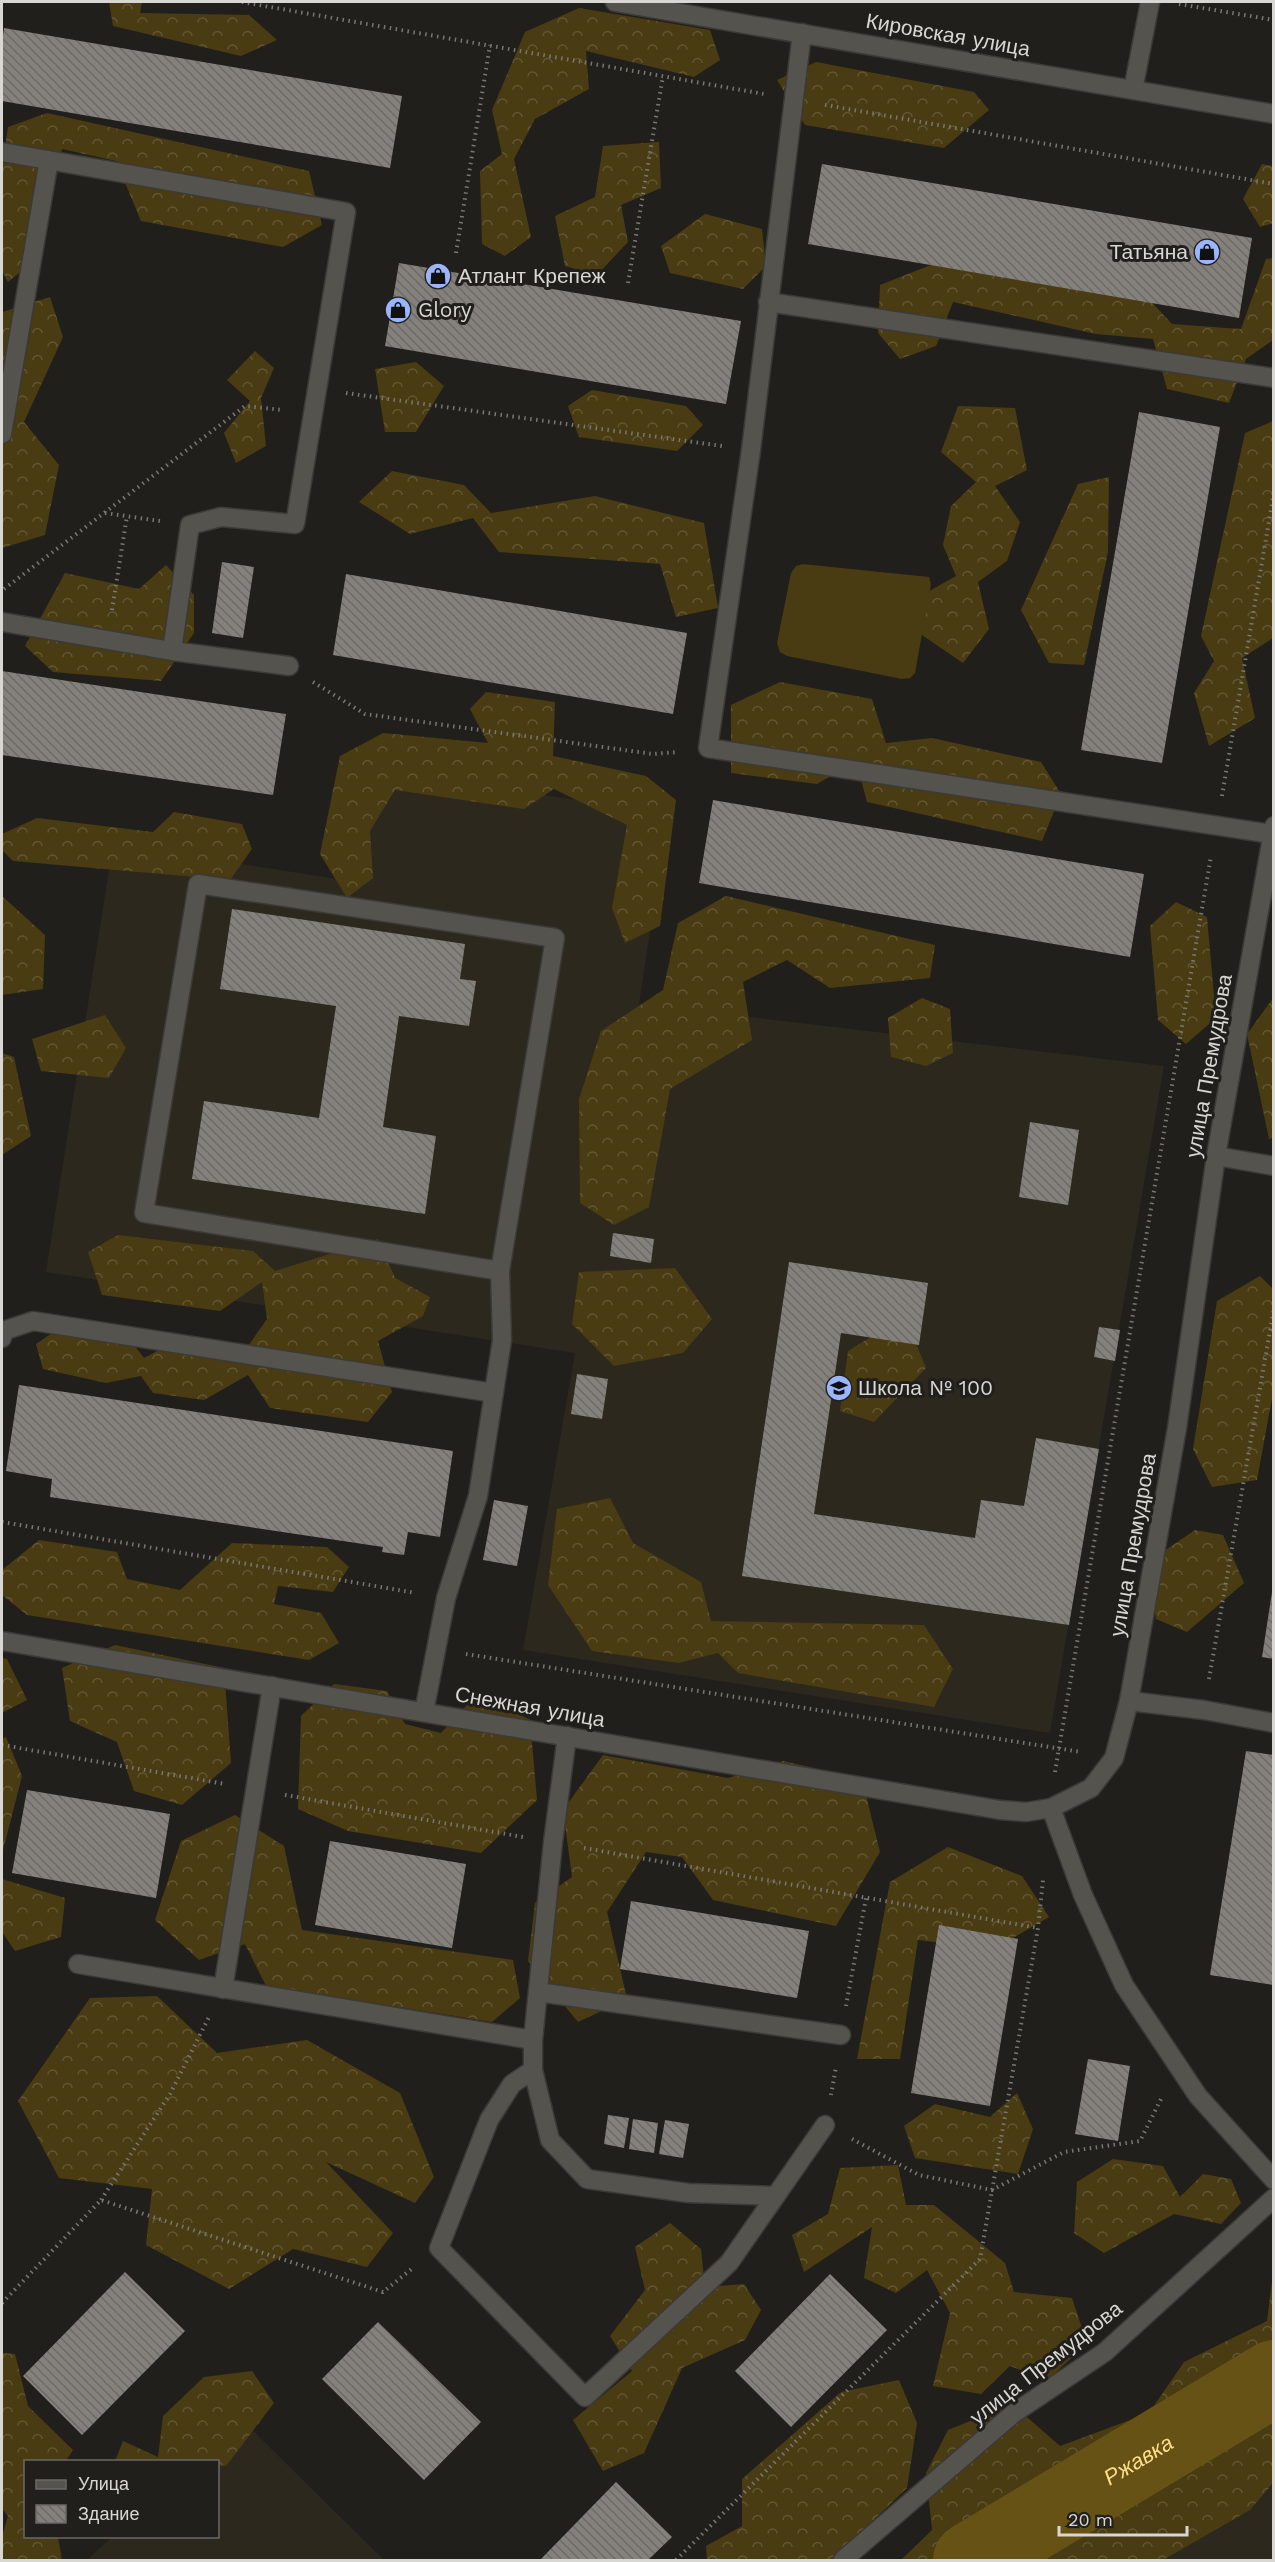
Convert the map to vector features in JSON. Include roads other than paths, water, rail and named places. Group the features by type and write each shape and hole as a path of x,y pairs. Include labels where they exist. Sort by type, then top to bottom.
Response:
{"street":[{"name":"Кировская улица","path":"615,2 1274,114"},
{"path":"1133,90 1150,2"},
{"path":"802,33 751,450 708,748 1216,826 1273,830"},
{"path":"2,152 346,212 315,414 295,524 221,517 190,525 172,651"},
{"path":"2,434 49,160"},
{"path":"768,302 1274,378"},
{"path":"2,622 172,651 289,666"},
{"name":"улица Премудрова","path":"1051,1808 1091,1788 1114,1758 1129,1701 1177,1428 1216,1156 1273,830"},
{"path":"424,1712 438,1649 446,1598 478,1496 502,1340 500,1272 555,938 198,884 144,1213 500,1272"},
{"path":"1216,1156 1274,1166"},
{"path":"2,1338 3,1331 33,1321 494,1393"},
{"name":"Снежная улица","path":"2,1641 1000,1810 1026,1812 1051,1808"},
{"path":"223,1989 272,1686"},
{"path":"1129,1701 1204,1710 1274,1723"},
{"path":"567,1737 553,1842 533,2040 533,2070 550,2140 587,2179 688,2193 776,2196"},
{"path":"1051,1808 1083,1895 1124,1985 1198,2096 1274,2180"},
{"path":"78,1964 533,2040"},
{"path":"538,1992 841,2035"},
{"path":"533,2070 512,2084 489,2120 439,2248 585,2397 729,2263 825,2125"},
{"name":"улица Премудрова","path":"843,2560 1014,2413 1105,2352 1274,2198"}],"waterway":[{"name":"Ржавка","path":"971,2560 1274,2378"}],"place":[{"name":"Татьяна","path":"1207,252"},
{"name":"Атлант Крепеж","path":"438,276"},
{"name":"Glory","path":"398,310"},
{"name":"Школа № 100","path":"839,1388"}]}
